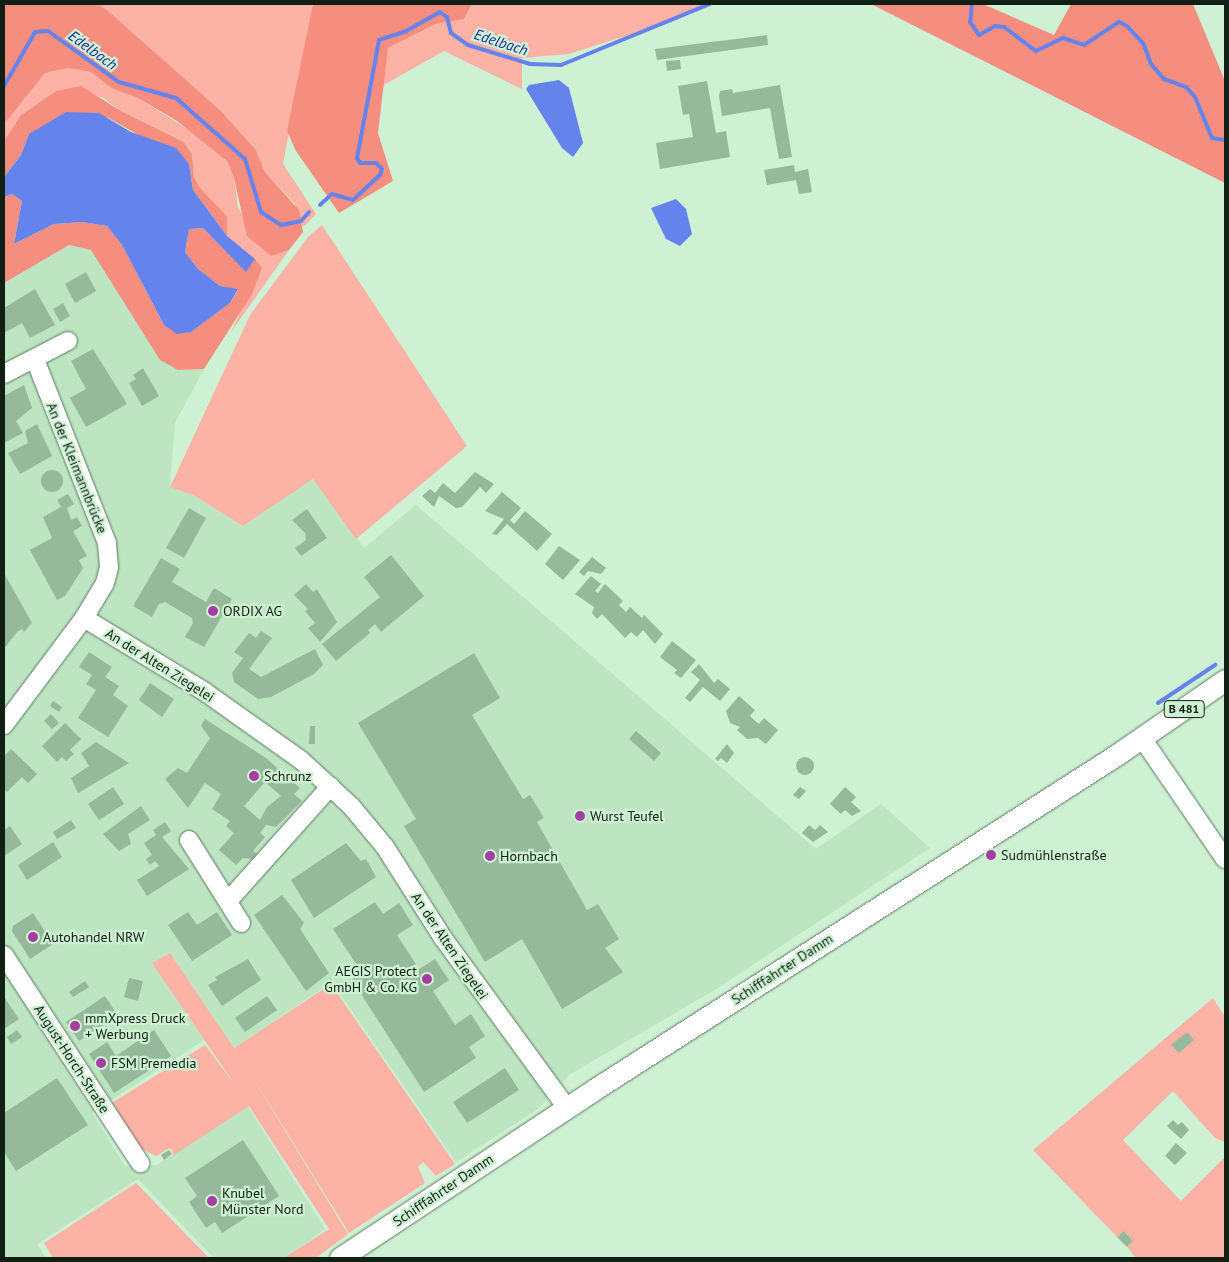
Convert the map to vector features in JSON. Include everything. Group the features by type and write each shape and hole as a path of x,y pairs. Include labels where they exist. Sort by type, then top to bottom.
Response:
{"main road":[{"name":"Schifffahrter Damm","path":"340,1258 566,1108 1142,738 1225,680"}],"street":[{"path":"4,374 68,341"},
{"name":"An der Kleimannbrücke","path":"4,725 84,618 105,583 107,543 35,359"},
{"name":"An der Alten Ziegelei","path":"84,618 179,674 331,786 385,847 443,938 566,1108"},
{"path":"1142,738 1225,859"},
{"path":"228,902 331,786"},
{"path":"189,840 241,923"},
{"name":"August-Horch-Straße","path":"4,954 140,1163"}],"shaded area":[{"path":"4,4 98,4 109,12 221,111 256,150 265,172 299,210 303,232 289,250 271,256 247,236 234,178 227,161 177,121 138,98 111,88 91,72 68,68 45,73 4,124"},
{"path":"98,4 313,4 283,164 316,214 303,227 295,204 265,172 256,150 221,111"},
{"path":"313,4 472,4 464,19 436,24 388,48 378,133 393,181 339,213 296,151 287,131"},
{"path":"472,4 710,4 676,20 569,54 522,58 522,89 444,51 382,86 388,48 436,24 464,19"},
{"path":"871,4 983,4 1054,35 1071,4 1193,4 1225,81 1225,183"},
{"path":"68,68 91,72 111,88 138,98 194,133 227,161 234,178 238,208 271,255 289,250 231,332 261,268 227,236 227,216 200,188 194,177 192,154 184,142 121,111 102,97 56,91 21,115 4,141 4,124 27,91 45,73"},
{"path":"81,86 121,111 184,142 192,154 194,177 200,188 227,216 227,236 193,190 189,164 107,117 29,134 21,155 4,177 4,141 21,115 56,91"},
{"path":"12,194 22,201 14,244 54,224 82,222 107,226 122,245 164,325 191,332 230,303 238,290 220,286 198,269 185,252 189,229 203,228 246,271 255,259 262,268 252,294 204,369 178,370 160,360 91,250 69,245 4,283 4,197"},
{"path":"322,225 467,446 356,539 313,479 243,526 195,496 170,487 250,315 308,237"},
{"path":"69,245 91,250 160,360 178,370 204,369 175,423 170,487 195,496 243,526 313,479 364,548 416,505 816,849 881,804 930,848 713,991 569,1075 539,1108 456,1162 332,982 234,1048 170,953 153,963 204,1040 92,1113 125,1166 157,1165 247,1105 325,1229 286,1258 214,1258 138,1179 37,1244 46,1258 4,1258 4,283"},
{"path":"170,953 234,1048 331,984 455,1164 436,1176 423,1162 418,1167 425,1183 349,1233 245,1065 348,1234 316,1258 284,1258 329,1229 249,1106 174,1155 170,1148 156,1156 138,1147 110,1104 205,1045 235,1085 152,963"},
{"path":"1213,998 1225,1017 1225,1142 1215,1138 1173,1091 1123,1140 1181,1201 1225,1157 1225,1258 1136,1258 1127,1247 1133,1241 1124,1231 1117,1237 1033,1150"},
{"path":"136,1183 209,1258 53,1258 44,1243"}],"water":[{"path":"559,80 569,88 583,143 573,157 562,148 526,89 529,85"},
{"path":"66,112 99,113 131,132 176,148 189,164 193,190 227,236 255,259 246,272 203,228 189,229 185,252 198,269 220,286 238,289 230,303 191,332 177,334 164,325 122,245 107,226 82,222 54,224 14,244 22,201 12,194 4,197 4,177 21,155 29,134"},
{"path":"676,199 686,209 692,234 680,246 666,239 651,208"}],"building":[{"path":"767,35 768,45 657,60 655,49"},
{"path":"680,60 681,69 667,71 666,61"},
{"path":"707,81 716,133 726,131 730,157 660,169 656,143 693,137 689,114 683,115 678,86"},
{"path":"780,85 792,157 779,159 770,108 722,116 719,96 720,91 732,89 733,93"},
{"path":"794,165 795,172 808,169 812,192 799,194 796,180 767,185 764,170"},
{"path":"86,272 96,291 75,303 65,284"},
{"path":"35,289 55,325 30,338 22,323 4,333 4,308"},
{"path":"63,303 70,316 60,322 53,309"},
{"path":"93,349 127,404 86,427 70,398 86,389 71,361"},
{"path":"143,368 159,396 142,406 129,383 136,379 133,375"},
{"path":"24,385 32,408 16,421 23,433 4,443 4,396"},
{"path":"37,424 52,456 20,474 8,453 28,443 25,431"},
{"path":"52,470 60,473 63,481 60,489 52,492 44,489 41,481 44,473"},
{"path":"475,472 494,484 486,493 480,487 462,507 456,508 439,496 434,507 422,496 430,489 435,493 443,483 455,493"},
{"path":"502,492 521,508 510,520 514,524 525,511 552,534 537,551 507,524 497,535 492,534 504,519 485,511"},
{"path":"68,494 74,504 67,508 71,520 77,517 82,526 73,531 87,556 79,560 83,568 65,596 57,600 30,550 52,538 43,517 61,507 57,500"},
{"path":"189,508 206,518 184,558 166,548"},
{"path":"307,509 327,538 301,556 295,548 306,540 305,533 292,520"},
{"path":"559,546 580,560 563,580 545,564"},
{"path":"391,555 424,596 381,632 375,624 368,630 370,633 336,661 322,644 380,597 364,577"},
{"path":"592,557 606,568 601,574 588,571 584,576 579,572"},
{"path":"161,558 180,569 172,582 206,602 214,588 232,599 204,647 185,637 193,623 192,618 165,602 159,604 152,617 133,606"},
{"path":"4,573 32,623 24,632 22,629 17,632 4,649"},
{"path":"591,576 601,584 595,591 598,593 605,584 623,601 619,605 626,612 630,607 642,618 644,615 663,634 655,644 643,630 637,637 631,632 625,638 602,614 597,619 592,613 594,607 575,594"},
{"path":"306,584 313,592 317,589 337,622 320,642 308,628 315,623 305,611 308,609 294,595"},
{"path":"261,631 272,638 249,669 261,677 315,649 323,665 314,674 271,697 258,699 234,682 232,673 243,658 234,652 249,633 256,638"},
{"path":"672,641 696,660 681,678 674,673 677,670 660,657"},
{"path":"89,652 112,667 105,677 119,686 113,695 128,706 108,737 78,718 96,690 86,684 92,675 79,667"},
{"path":"474,653 500,698 472,715 523,799 530,795 544,818 537,822 587,910 598,904 619,939 605,948 623,972 562,1009 522,939 485,962 404,826 416,819 358,723"},
{"path":"699,664 714,683 718,679 730,689 720,701 703,687 690,702 685,698 700,680 691,672"},
{"path":"150,683 174,699 162,717 139,700"},
{"path":"739,696 755,710 750,716 754,720 759,724 764,718 778,730 766,744 758,738 747,739 737,730 740,727 730,723 726,711"},
{"path":"53,701 62,707 59,712 50,706"},
{"path":"51,714 59,723 52,729 44,721"},
{"path":"205,719 266,758 300,788 294,794 302,801 276,827 266,825 260,833 265,837 253,851 257,854 252,859 243,858 236,865 219,850 234,833 226,826 230,821 212,809 221,794 205,783 188,808 165,779 178,768 187,773 210,738 201,726","holes":["265,782 281,796 267,807 260,820 244,806"]},
{"path":"65,723 81,739 70,750 74,754 66,761 62,757 57,762 42,746"},
{"path":"310,726 315,726 315,744 309,744"},
{"path":"636,731 661,753 654,761 629,739"},
{"path":"96,742 129,763 78,793 71,778 89,766 81,753"},
{"path":"727,744 734,753 727,763 721,758 718,761 715,759"},
{"path":"11,749 37,774 28,783 22,777 7,792 4,788 4,756"},
{"path":"801,757 809,757 814,762 812,773 801,775 796,770 796,762"},
{"path":"113,787 124,804 99,820 88,804"},
{"path":"800,787 806,791 799,799 793,795"},
{"path":"845,787 856,797 851,802 861,811 852,816 845,810 841,814 830,804"},
{"path":"141,806 150,820 128,834 131,844 119,851 103,834"},
{"name":"Wurst Teufel","path":"584,811 587,815 576,822 573,818"},
{"path":"71,820 76,828 57,839 53,832"},
{"path":"165,822 171,831 162,837 189,869 147,896 137,880 159,866 155,861 150,865 146,859 152,855 144,843 156,835 153,830"},
{"path":"809,825 815,830 820,825 828,832 813,842 802,833"},
{"path":"10,826 22,844 4,856 4,830"},
{"path":"53,842 62,857 27,880 18,865"},
{"path":"346,843 361,861 366,859 376,877 314,918 291,880"},
{"path":"282,895 304,923 300,929 329,973 306,991 254,915"},
{"path":"375,902 383,914 399,903 413,925 397,935 419,969 435,959 449,980 433,991 455,1025 471,1014 485,1036 469,1047 476,1058 424,1092 352,980 362,973 333,929"},
{"path":"188,912 197,925 217,912 232,935 192,961 168,925"},
{"name":"Autohandel NRW","path":"33,913 53,944 30,959 12,931 13,926"},
{"path":"248,959 261,980 222,1006 208,985 217,980 215,977"},
{"path":"129,978 143,981 138,1001 124,997"},
{"path":"85,981 89,987 73,997 69,992"},
{"path":"105,996 118,1016 79,1041 66,1022"},
{"path":"267,996 277,1010 245,1032 235,1018"},
{"path":"4,997 19,1019 4,1029"},
{"path":"17,1030 22,1037 11,1044 7,1037"},
{"path":"154,1030 171,1056 114,1093 89,1054 107,1042 116,1056"},
{"path":"1187,1032 1194,1040 1179,1053 1171,1045"},
{"path":"505,1068 519,1090 467,1123 453,1102"},
{"path":"57,1078 88,1125 16,1171 4,1152 4,1113"},
{"path":"1173,1120 1178,1125 1182,1122 1189,1130 1181,1139 1167,1126"},
{"path":"243,1140 279,1196 222,1233 215,1222 206,1228 189,1202 197,1196 185,1178"},
{"path":"1176,1143 1187,1153 1175,1165 1165,1156"},
{"path":"169,1150 172,1154 164,1160 161,1155"},
{"path":"1124,1231 1133,1241 1127,1247 1117,1237"}],"waterway":[{"name":"Edelbach","path":"320,205 332,194 353,200 380,175 382,169 376,163 360,163 357,158 379,40 406,31 440,12 447,17 451,33 468,45 530,64 561,65 710,4"},
{"name":"Edelbach","path":"972,4 970,22 979,35 995,26 1004,27 1036,51 1063,38 1084,45 1119,22 1127,26 1143,43 1151,64 1164,79 1186,87 1195,97 1212,138 1225,140"},
{"name":"Edelbach","path":"4,86 35,32 48,31 119,82 176,98 245,159 261,212 281,225 301,221 309,212"},
{"path":"1158,703 1215,665"}],"place":[{"name":"ORDIX AG","path":"213,611"},
{"name":"Schrunz","path":"254,776"},
{"name":"Wurst Teufel","path":"580,816"},
{"name":"Sudmühlenstraße","path":"991,855"},
{"name":"Hornbach","path":"490,856"},
{"name":"Autohandel NRW","path":"33,937"},
{"name":"AEGIS Protect GmbH & Co. KG","path":"427,979"},
{"name":"mmXpress Druck + Werbung","path":"75,1026"},
{"name":"FSM Premedia","path":"101,1063"},
{"name":"Knubel Münster Nord","path":"212,1201"}]}
